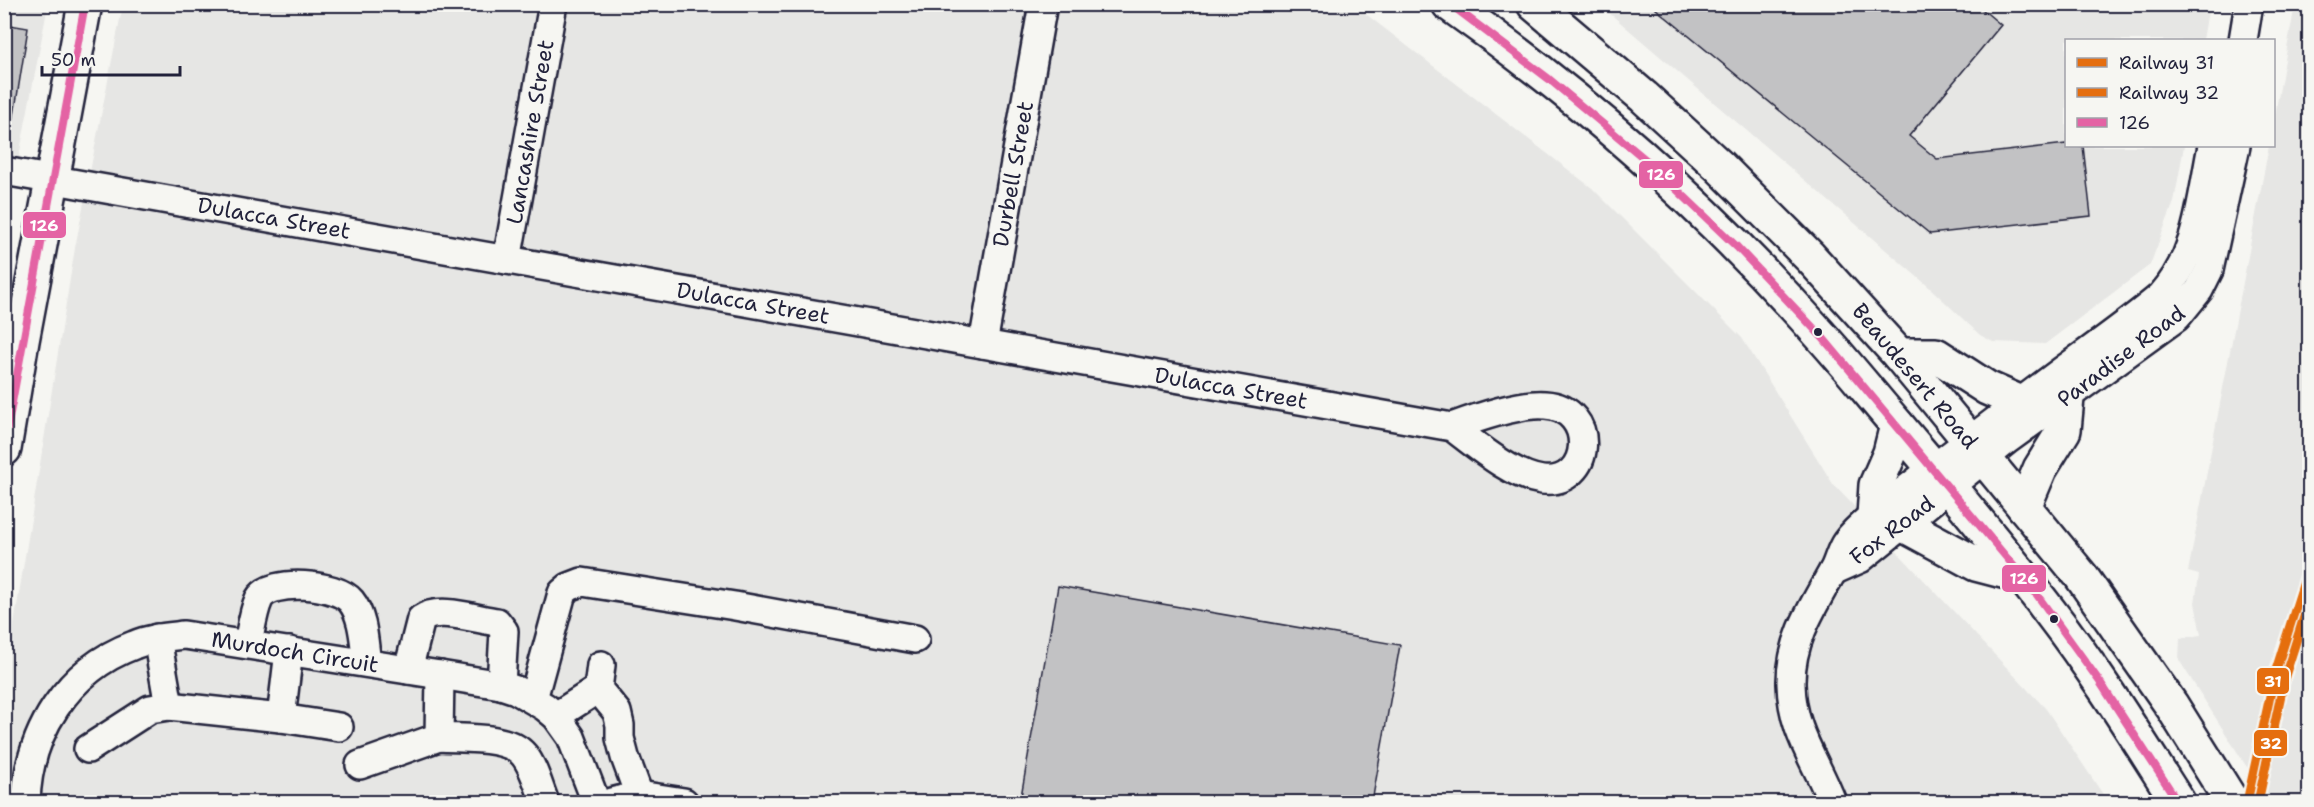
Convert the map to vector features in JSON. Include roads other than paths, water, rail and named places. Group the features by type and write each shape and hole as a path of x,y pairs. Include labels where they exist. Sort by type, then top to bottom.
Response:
{"main road":[{"path":"4,449 22,341 86,4"},
{"name":"Beaudesert Road","path":"1449,4 1592,115 1701,213 1822,337 2022,576 2098,679 2178,802"},
{"name":"Beaudesert Road","path":"1534,4 1644,97 1719,166 1810,256 1899,355 2080,576 2172,706 2232,802"},
{"path":"1899,355 1936,355 1987,388 2019,402"},
{"path":"2024,507 2040,469 2064,430 2067,398"},
{"path":"1897,425 1890,453 1876,485 1888,520 1976,564 2022,576"}],"street":[{"name":"Lancashire Street","path":"507,260 553,4"},
{"name":"Durbell Street","path":"983,344 1043,4"},
{"path":"2243,39 2249,4"},
{"name":"Paradise Road","path":"1977,449 2019,402 2146,309 2173,283 2189,252 2212,147"},
{"name":"Paradise Road","path":"1941,477 1977,449 2067,398 2177,317 2199,290 2214,252 2236,147"},
{"name":"Dulacca Street","path":"4,171 1452,427"},
{"name":"Fox Road","path":"1832,802 1808,754 1797,726 1792,702 1793,657 1801,633 1811,608 1833,571 1860,559 1888,520 1941,477"},
{"path":"533,699 562,593 569,587 582,582 735,606 915,639"},
{"path":"248,644 259,600 268,590 285,584 337,591 351,601 359,615 367,663"},
{"path":"408,670 420,619 427,614 437,612 497,622 501,626 504,631 501,685"},
{"name":"Murdoch Circuit","path":"26,802 31,759 46,720 60,699 97,664 135,644 157,638 183,635 501,685 516,690 556,716 571,737 580,756 596,802"},
{"path":"157,638 169,706"},
{"path":"281,718 289,651"},
{"path":"439,737 440,675"},
{"path":"556,716 599,677 617,712 625,757 639,795"},
{"path":"88,749 150,710 169,706 281,718 339,727"},
{"path":"360,765 439,737 505,743 516,748 525,756 545,802"},
{"path":"611,802 639,795 684,802"}],"rail line":[{"name":"31","path":"2247,802 2275,673 2310,563"},
{"name":"32","path":"2258,802 2285,676 2310,598"}]}
